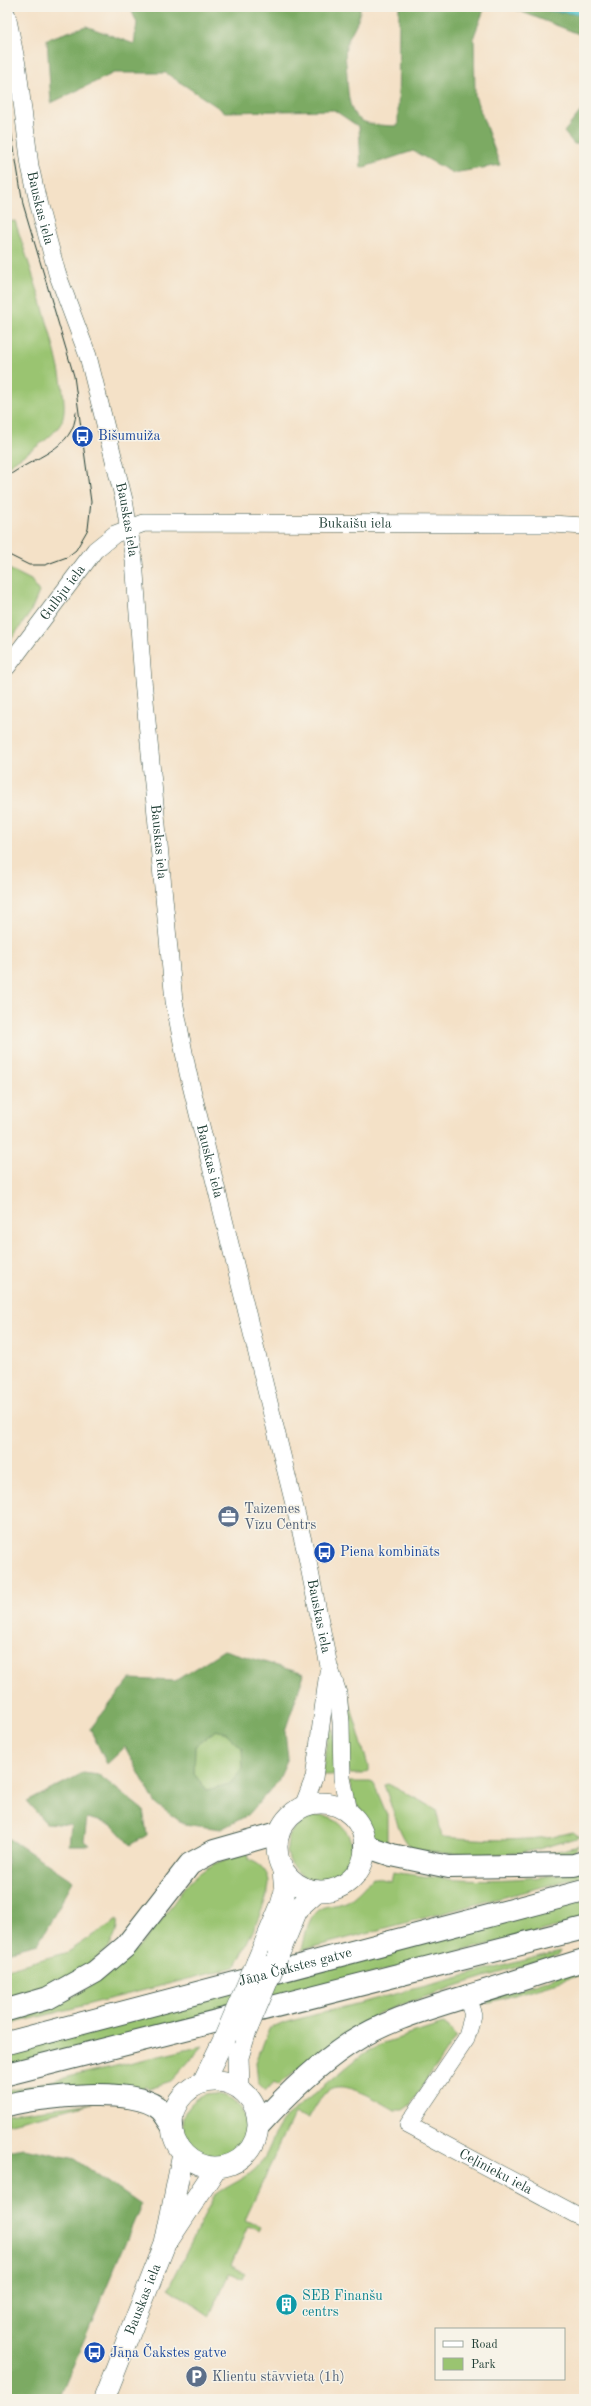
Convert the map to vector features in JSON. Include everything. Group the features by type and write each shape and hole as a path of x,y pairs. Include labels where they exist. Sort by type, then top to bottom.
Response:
{"highway":[{"path":"7,2010 48,1998 100,1969 126,1946 190,1864 214,1851 278,1832"},
{"path":"366,1846 418,1862 448,1867 574,1865 584,1862"},
{"name":"Jāņa Čakstes gatve","path":"7,2043 584,1891"},
{"path":"7,2074 584,1928"},
{"path":"259,2125 282,2099 350,2043 385,2024 428,2007 467,1997 584,1960"},
{"path":"7,2105 59,2095 96,2094 121,2097 144,2100 161,2109 172,2125"}],"main road":[{"path":"203,2082 224,2039 281,1905 285,1891 283,1871 278,1859 276,1846 278,1832 288,1817 303,1806 327,1802 348,1812 360,1827 366,1846 361,1867 347,1883 338,1888 317,1891 298,1884 283,1871"},
{"path":"239,2087 238,2057 245,2034 298,1908 317,1891"},
{"path":"215,2080 228,2082 239,2087 250,2097 257,2110 259,2125 258,2135 249,2152 234,2163 216,2168 193,2161 183,2154 175,2140 172,2125 173,2114 180,2099 192,2087 203,2082 215,2080"},
{"name":"Bauskas iela","path":"104,2399 165,2244 183,2154"},
{"name":"Bauskas iela","path":"165,2244 216,2168"}],"street":[{"name":"Bauskas iela","path":"7,15 18,70 30,166 39,206 57,273 88,356 122,493 134,560 143,680 174,1001 189,1081 307,1557 322,1625 329,1666"},
{"name":"Bukaišu iela","path":"128,529 144,523 552,524 584,526"},
{"name":"Gulbju iela","path":"7,667 83,564 99,547 115,534 128,529"},
{"path":"303,1806 315,1771 329,1666"},
{"path":"329,1666 338,1692 341,1722 342,1778 348,1812"},
{"name":"Ceļinieku iela","path":"467,1997 473,2015 466,2039 408,2125 584,2219"}],"green space":[{"path":"130,7 360,7 359,17 345,51 350,103 353,112 364,122 398,126 399,7 485,7 474,36 475,96 500,165 453,173 413,151 361,168 359,127 334,110 225,112 166,73 114,73 51,103 47,39 86,26 134,44 137,23"},
{"path":"509,7 540,7 584,13 584,36"},
{"path":"584,107 584,144 574,144 564,132"},
{"path":"15,221 47,321 61,379 64,402 63,418 60,425 54,432 39,445 7,467 7,222"},
{"path":"7,568 31,580 39,592 30,613 7,645"},
{"path":"224,1650 304,1674 285,1731 288,1759 278,1781 248,1815 221,1829 184,1824 156,1804 125,1747 107,1764 90,1729 130,1679 175,1681","holes":["216,1730 226,1733 242,1748 243,1768 230,1784 207,1790 194,1774 195,1746"]},
{"path":"341,1682 344,1682 368,1766 368,1771 363,1774 349,1774"},
{"path":"328,1729 333,1729 335,1775 322,1775"},
{"path":"216,1730 226,1733 242,1748 243,1768 230,1784 207,1790 194,1774 195,1746"},
{"path":"83,1773 99,1775 143,1810 147,1835 131,1845 113,1825 87,1818 84,1841 89,1845 69,1845 71,1825 46,1823 27,1802"},
{"path":"349,1782 370,1782 374,1784 387,1815 387,1843 378,1844 376,1841 352,1794"},
{"path":"388,1784 436,1809 442,1837 508,1840 541,1838 573,1832 580,1837 526,1852 517,1853 466,1854 418,1850 411,1847 407,1842 395,1818 384,1785"},
{"path":"319,1816 331,1818 342,1825 349,1836 351,1848 349,1860 342,1871 331,1878 319,1880 307,1878 296,1871 289,1860 287,1848 289,1836 296,1825 307,1818"},
{"path":"7,1837 73,1881 38,1944 7,1952"},
{"path":"579,1846 575,1852 545,1856 545,1854"},
{"path":"248,1853 249,1860 259,1865 264,1870 269,1881 266,1899 256,1924 235,1967 7,2025 7,2021 28,2015 64,2001 96,1982 127,1958 142,1943 195,1877 208,1867 225,1859"},
{"path":"584,1870 584,1876 302,1950 309,1923 314,1914 321,1908 348,1901 373,1877 391,1881 393,1872 441,1878 488,1880 536,1877"},
{"path":"584,1901 584,1920 7,2067 7,2049"},
{"path":"117,1920 115,1935 107,1949 93,1962 57,1984 7,2005 7,1969 68,1952"},
{"path":"560,1951 558,1955 462,1984 379,2013 325,2048 279,2085 274,2082 266,2091 258,2083 256,2062 269,2029 287,2022"},
{"path":"584,1967 584,1974 487,2003 490,1999"},
{"path":"443,2024 448,2026 456,2037 410,2105 403,2110 395,2110 361,2092 352,2089 334,2087 324,2094 308,2119 294,2114 245,2220 260,2227 258,2231 248,2226 231,2266 246,2273 243,2279 229,2273 210,2316 169,2288 214,2196 250,2174 260,2164 278,2128 286,2117 364,2053 387,2042"},
{"path":"203,2046 171,2081 149,2088 145,2086 143,2092 7,2097 7,2091"},
{"path":"208,2094 220,2094 237,2103 244,2114 246,2126 244,2138 237,2149 220,2158 208,2158 196,2153 187,2144 182,2132 182,2120 187,2108 196,2099"},
{"path":"92,2103 7,2124 7,2114"},
{"path":"24,2148 75,2159 141,2205 59,2399 7,2399 7,2151"}],"water":[{"path":"540,7 584,7 584,15 543,10"}],"tram line":[{"path":"7,105 23,204 74,376 91,502 88,529 76,550 67,557 45,565 29,565 7,554"},
{"path":"7,477 60,444 74,425 76,412"}],"place":[{"name":"Bišumuiža","path":"82,436"},
{"name":"Taizemes Vīzu Centrs","path":"228,1517"},
{"name":"Piena kombināts","path":"324,1552"},
{"name":"SEB Finanšu centrs","path":"286,2304"},
{"name":"Jāņa Čakstes gatve","path":"95,2353"},
{"name":"Klientu stāvvieta (1h)","path":"196,2377"}]}
